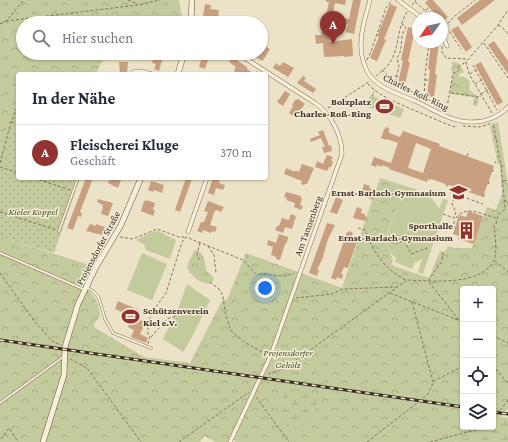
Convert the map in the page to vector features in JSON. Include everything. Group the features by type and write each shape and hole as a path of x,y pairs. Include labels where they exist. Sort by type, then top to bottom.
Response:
{"street":[{"path":"191,16 192,0"},
{"name":"Charles-Roß-Ring","path":"370,0 361,40 361,49 364,64 368,73 380,85 456,120 473,122 485,120 500,114 508,108"},
{"path":"398,0 415,12"},
{"path":"179,72 182,60"},
{"name":"Am Tannenberg","path":"249,60 267,72"},
{"name":"Am Tannenberg","path":"230,442 271,356 342,156 341,144 337,132 324,110 268,73"},
{"name":"Projensdorfer Straße","path":"43,442 64,375 65,347 78,304 96,267 115,236 140,180"},
{"path":"188,232 206,180"}],"lane":[{"path":"133,71 147,72"},
{"path":"59,231 77,180"},
{"path":"0,253 94,292 99,298 105,319 113,333 151,348"},
{"path":"0,403 64,356"}],"path":[{"path":"6,21 24,0"},
{"path":"128,0 138,5"},
{"path":"47,16 138,5 160,0"},
{"path":"364,64 372,52 382,20 392,0"},
{"path":"448,23 475,0 476,2"},
{"path":"324,110 367,84 393,57 401,24 410,8 416,1 426,10 429,7"},
{"path":"446,115 451,93 453,73 457,72 459,70 459,66 466,62 498,25 508,10"},
{"path":"0,24 6,21 16,20"},
{"path":"401,24 406,26 406,32 402,36"},
{"path":"498,25 506,30 508,34"},
{"path":"448,31 454,36 462,49"},
{"path":"398,35 402,36"},
{"path":"391,90 394,86 399,66 398,58 401,54 403,43 402,36"},
{"path":"483,42 491,50 504,69 508,78"},
{"path":"424,105 426,91 425,80 429,48"},
{"path":"442,48 442,52 446,58 468,59"},
{"path":"393,57 398,58"},
{"path":"466,62 469,74 494,117"},
{"path":"473,65 500,114"},
{"path":"469,74 476,69"},
{"path":"382,70 388,75 399,77"},
{"path":"475,84 482,80"},
{"path":"367,84 386,98 455,127 457,124 475,127 494,124 503,181 505,209"},
{"path":"451,93 479,97 488,90"},
{"path":"372,96 375,91"},
{"path":"0,163 11,122 16,110"},
{"path":"11,122 16,123"},
{"path":"468,156 469,151"},
{"path":"0,167 16,172"},
{"path":"492,172 494,168"},
{"path":"40,180 73,191"},
{"path":"488,184 490,180"},
{"path":"503,181 508,180"},
{"path":"446,184 454,197"},
{"path":"455,227 453,227 456,212 452,204 456,188"},
{"path":"484,197 486,193"},
{"path":"454,194 484,204"},
{"path":"504,199 508,204"},
{"path":"358,228 365,230 378,258 397,276 406,280 462,280 474,277 487,269 494,261 494,225 496,224 498,215 508,208"},
{"path":"456,218 461,212 469,210 497,218"},
{"path":"0,212 59,231"},
{"path":"443,214 456,218"},
{"path":"115,236 125,239 133,239 157,229 180,237 186,237 243,260 256,274 285,276 292,274 299,276"},
{"path":"150,338 148,334 148,322 155,308 166,293 182,242 186,237"},
{"path":"391,242 396,244 404,240 411,254 426,248"},
{"path":"199,260 197,254 200,243"},
{"path":"207,245 214,255 216,273"},
{"path":"428,281 442,261 443,252"},
{"path":"494,261 508,272"},
{"path":"0,273 35,322 53,342 65,347"},
{"path":"262,375 284,369 406,280"},
{"path":"428,281 460,321"},
{"path":"210,282 224,296 225,312 231,331 246,343 271,356"},
{"path":"292,299 332,294 343,289 396,287"},
{"path":"389,292 460,321"},
{"path":"412,302 433,382"},
{"path":"147,347 150,338 167,319 177,315"},
{"path":"496,337 508,343"},
{"path":"64,356 87,368 141,442"},
{"path":"423,398 428,394 433,382 450,371 460,367"},
{"path":"496,369 508,384"},
{"path":"179,442 251,390 289,442"},
{"path":"500,410 508,400"},
{"path":"367,442 416,404"},
{"path":"1,439 9,428 18,442"},
{"path":"430,442 476,430"}],"green space":[{"path":"0,0 179,0 182,16 16,16 16,60 104,60 97,72 16,72 16,106 10,120 0,155"},
{"path":"452,62 461,66 464,72 459,74 459,77 465,77 467,79 470,83 469,90 479,97 477,106 473,105 474,98 472,96 467,97 450,94 453,73 451,69 453,65 451,64"},
{"name":"Bolzplatz Charles-Roß-Ring","path":"371,95 404,109 400,118 365,106"},
{"name":"Kieler Koppel","path":"16,106 16,180 79,180 54,253 0,237 0,155 10,120"},
{"name":"Projensdorfer Gehölz","path":"498,122 508,184 508,410 506,410 496,424 496,286 460,286 460,430 492,430 454,442 237,442 231,439 230,442 216,442 204,436 200,442 0,442 0,237 93,266 83,287 96,299 99,307 100,316 94,324 94,327 144,357 190,363 223,299 227,300 246,253 342,288 380,178 418,190 402,199 397,207 388,232 387,241 393,260 391,265 429,278 440,251 445,252 448,246 454,248 472,248 487,207 496,210 502,193 500,165 498,164 490,126"},
{"path":"415,193 424,194 430,197 439,209 443,199 448,200 423,274 418,272 422,259 414,263 412,269 395,262 396,258 392,254 388,245 389,230 392,220 402,199"},
{"path":"158,231 176,240 170,259 146,250 144,244 136,240 152,232"},
{"path":"197,250 203,256 206,270 214,278 210,284 203,283 198,280 188,270 187,266 194,251"},
{"path":"142,253 167,264 152,300 127,290"},
{"path":"187,284 210,300 183,352 163,339 179,306"},
{"path":"287,389 305,390 313,393 318,405 299,429 289,428 279,415 280,402"},
{"path":"501,417 508,418 508,442 454,442 496,430 496,424"}],"building":[{"path":"326,0 346,0 345,5 335,3 332,17 349,19 353,0 361,0 354,34 346,32 348,24 329,20 326,35 329,35 329,42 352,39 353,56 324,57 323,43 316,44 315,35 321,35 324,19 325,20 329,2 326,2"},
{"path":"428,0 433,0 444,12 433,12 425,3"},
{"path":"480,0 495,0 462,25 457,18"},
{"path":"205,4 211,5 210,9 219,10 218,16 203,16"},
{"path":"390,4 397,7 377,61 370,58"},
{"path":"458,26 472,47 466,52 451,30"},
{"path":"408,27 412,28 412,43 405,85 398,83 403,61 401,60"},
{"path":"494,41 508,61 508,74 488,45"},
{"path":"430,48 438,48 434,97 427,96 430,70 428,69"},
{"path":"153,60 162,60 159,71 154,69 156,64 152,63"},
{"path":"201,60 208,60 205,69 199,67"},
{"path":"230,60 236,60 247,67 247,69 251,72 236,72 234,71 236,67 229,62"},
{"path":"119,62 128,62 127,72 120,72"},
{"path":"283,62 294,68 288,77 273,68 276,63 280,66"},
{"path":"481,62 503,102 497,105 475,65"},
{"path":"303,76 306,78 304,81 316,89 313,93 297,83"},
{"path":"285,91 290,94 283,106 277,102"},
{"path":"298,99 305,104 295,117 289,113 295,100"},
{"path":"386,127 389,128 389,133 400,137 403,131 494,166 483,197 431,179 428,179 427,182 389,169 390,168 382,165 382,167 377,165 376,167 371,165 374,157 391,163 398,143 381,138","holes":["416,143 431,149 423,173 408,168"]},
{"path":"323,130 329,146 331,145 332,151 324,153 322,147 325,147 321,138 311,142 310,139 320,135 318,132"},
{"path":"327,155 333,157 331,160 333,162 327,171 315,167 317,161 323,164"},
{"path":"302,164 314,168 307,184 304,185 301,184 302,181 284,174 286,168 299,172"},
{"path":"85,180 92,180 80,212 82,213 81,217 78,216 73,230 67,228"},
{"path":"109,180 121,180 118,188 108,183"},
{"path":"185,180 192,180 180,212 175,210"},
{"path":"212,180 220,180 219,183 225,185 223,190 216,188 214,195 208,193"},
{"path":"151,181 164,185 162,193 154,190 153,192 148,190"},
{"path":"364,184 370,186 369,188 374,190 373,193 375,193 373,200 361,195"},
{"path":"286,192 301,196 302,198 300,205 303,206 301,210 294,207 295,203 286,200 287,198 284,197"},
{"path":"336,197 343,200 337,214 330,212"},
{"path":"98,199 113,203 108,216 101,214 103,205 97,202"},
{"path":"146,200 155,203 153,216 141,211 144,201"},
{"path":"208,201 224,207 221,212 216,210 214,213 210,225 217,227 215,232 212,231 211,233 203,230 202,233 197,231 201,222 204,222 208,212 204,211"},
{"path":"357,207 362,209 361,213 365,214 367,217 365,221 353,218"},
{"name":"Sporthalle Ernst-Barlach-Gymnasium","path":"468,211 483,216 474,244 458,239 459,236 453,234 459,215 466,217"},
{"path":"291,214 296,216 292,229 285,227 283,233 275,230 277,226 279,226 282,218 289,220"},
{"path":"327,223 335,225 328,239 323,257 317,270 319,270 317,276 309,273"},
{"path":"90,224 105,227 102,235 86,231"},
{"path":"349,231 353,233 351,237 358,239 348,268 344,267 341,274 343,274 342,279 337,277 336,280 331,278 347,232 348,233"},
{"path":"279,234 288,237 280,260 271,255 273,247 267,245 268,240 276,243"},
{"path":"118,301 139,310 138,319 146,322 140,334 148,338 146,343 131,337 134,330 128,327 129,324 120,320 124,313 115,309"}],"railway":[{"path":"0,340 460,407"},
{"path":"496,412 508,414"}],"place":[{"name":"Fleischerei Kluge","path":"333,44"},
{"name":"Bolzplatz Charles-Roß-Ring","path":"384,107"},
{"name":"Ernst-Barlach-Gymnasium","path":"459,192"},
{"name":"Sporthalle Ernst-Barlach-Gymnasium","path":"466,231"},
{"name":"Schützenverein Kiel e.V.","path":"130,316"}]}
